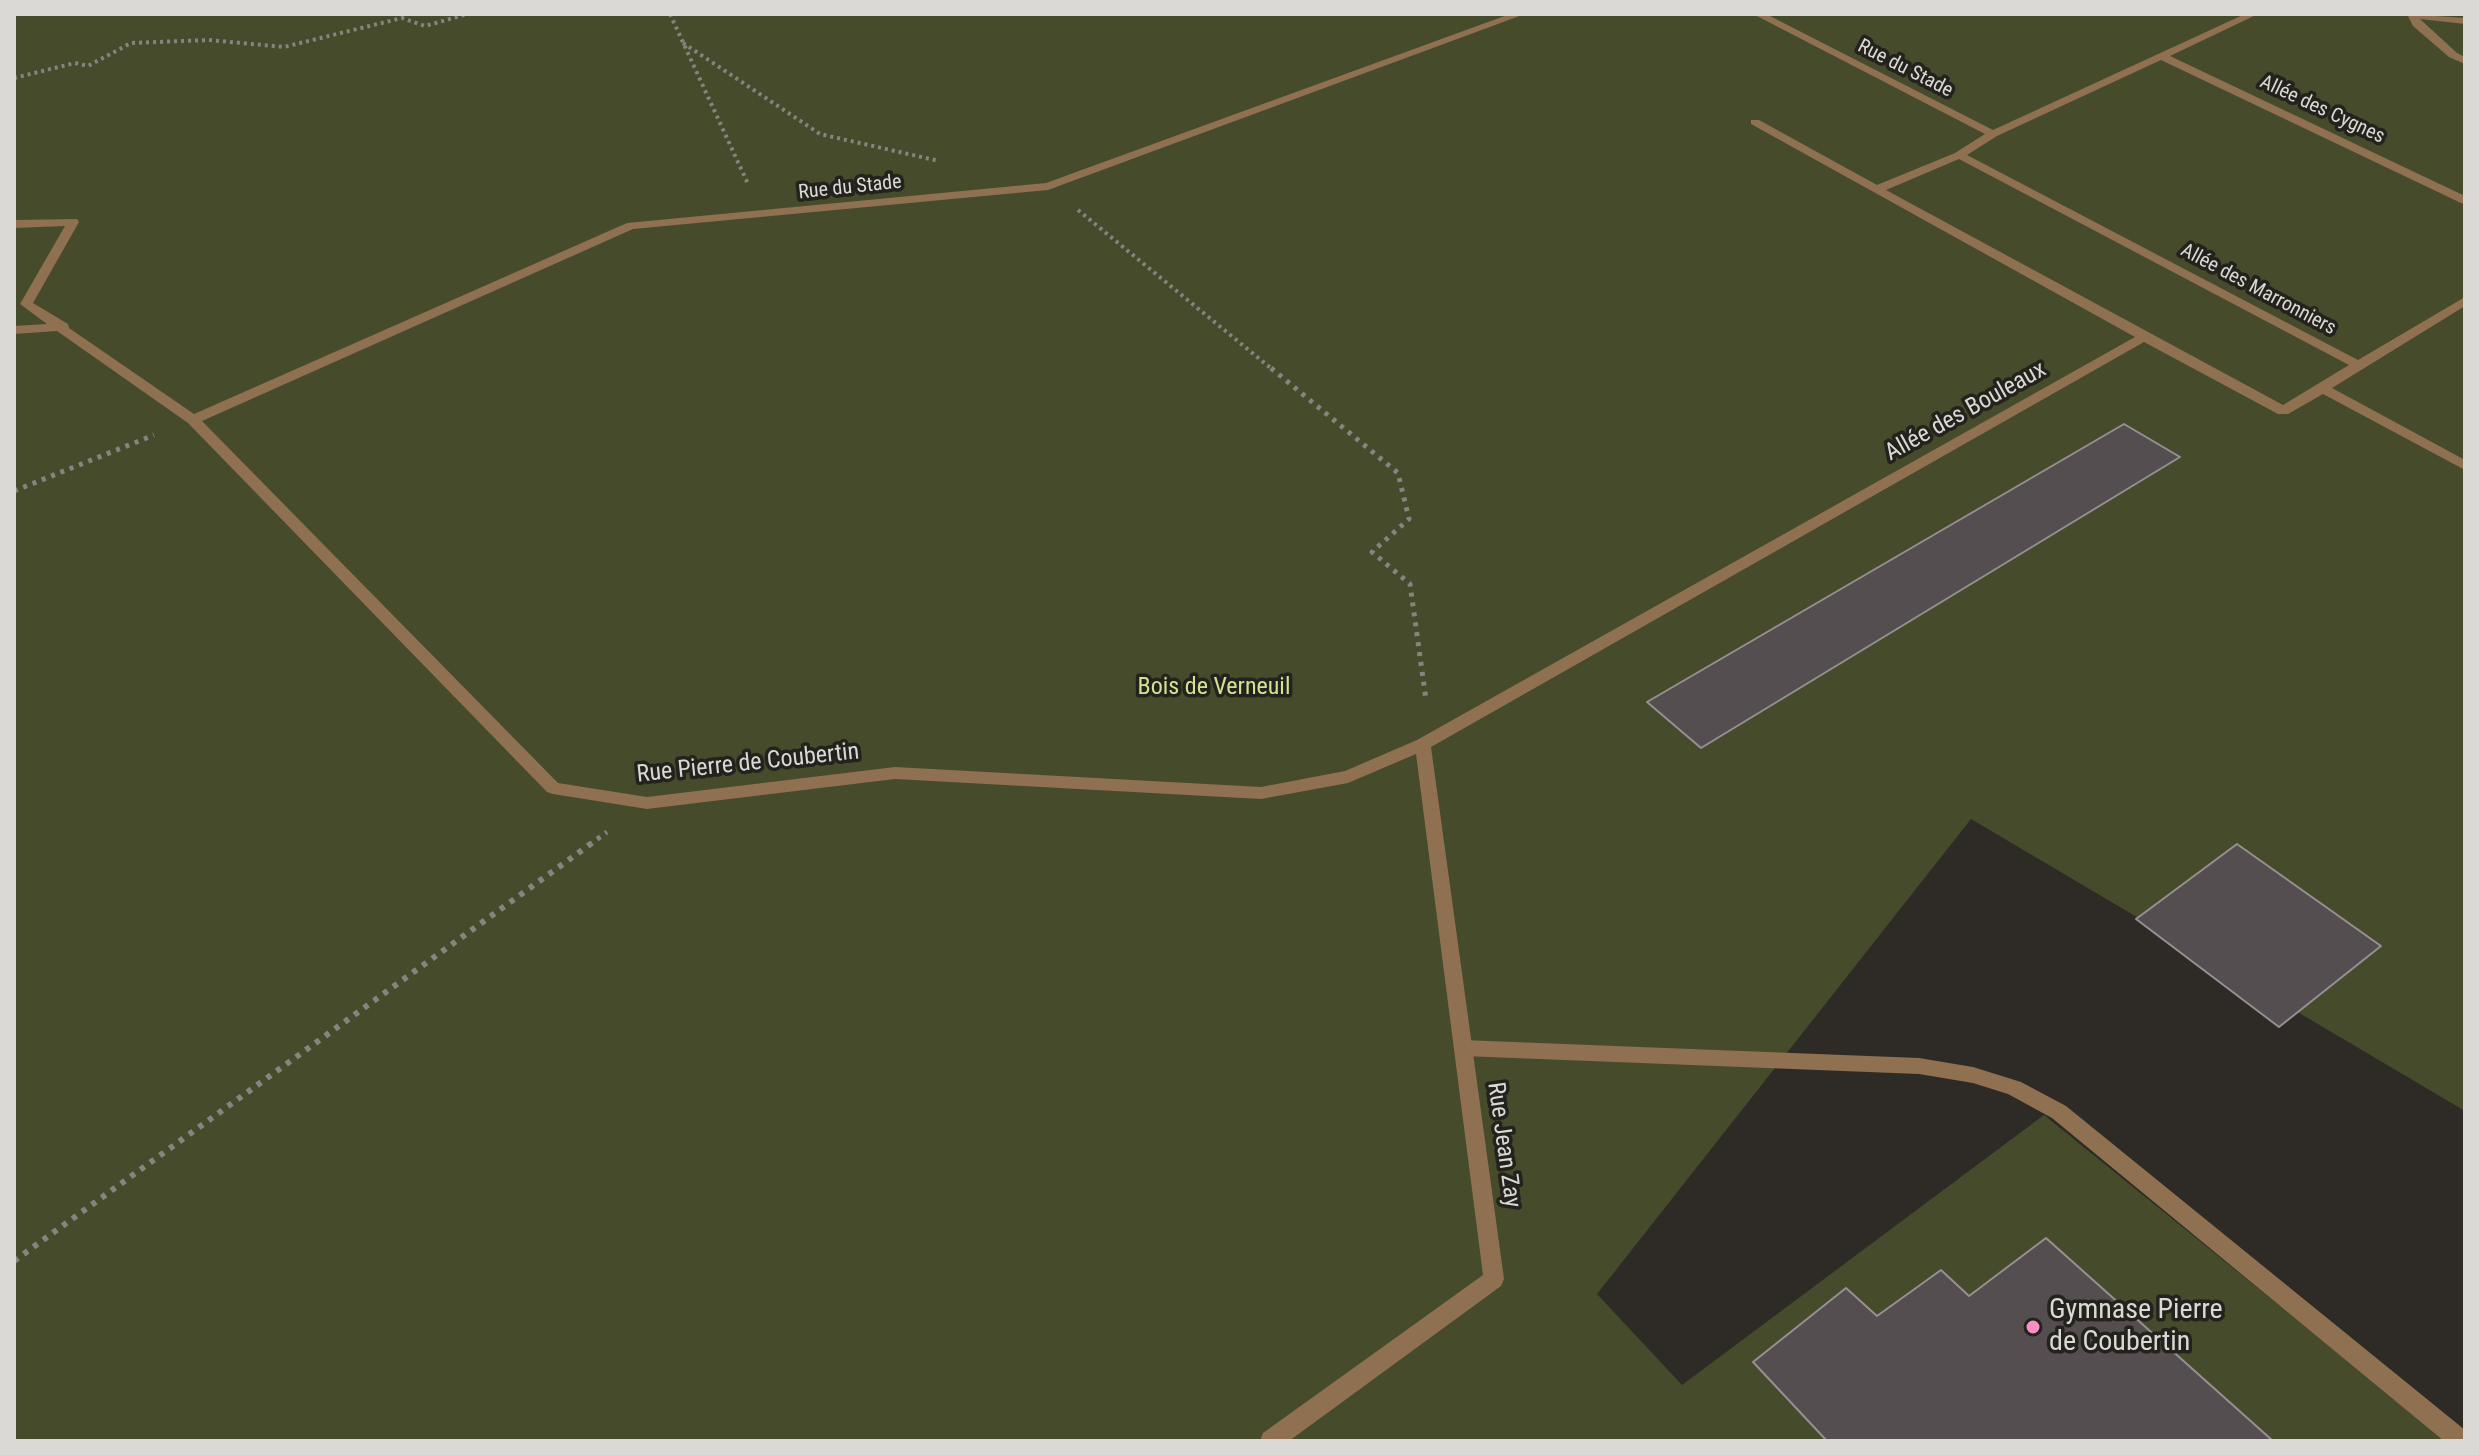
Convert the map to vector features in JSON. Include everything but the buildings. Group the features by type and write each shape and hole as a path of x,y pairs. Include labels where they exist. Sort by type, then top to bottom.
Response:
{"street":[{"name":"Rue du Stade","path":"193,420 631,226 1048,186 1520,14"},
{"name":"Rue du Stade","path":"1758,14 1993,134"},
{"path":"1877,189 1959,155 1993,134 2253,14"},
{"path":"2412,14 2465,21"},
{"path":"2412,14 2417,24 2465,61"},
{"name":"Allée des Cygnes","path":"2161,56 2465,200"},
{"path":"1755,122 2283,411 2465,301"},
{"name":"Allée des Marronniers","path":"1959,155 2358,365"},
{"name":"Rue Pierre de Coubertin","path":"14,224 73,222 26,304 193,420 553,788 647,803 895,773 1261,793 1348,777 1427,742"},
{"path":"14,330 63,327"},
{"name":"Allée des Bouleaux","path":"1427,742 2144,337"},
{"path":"2323,388 2465,466"},
{"name":"Rue Jean Zay","path":"1271,1441 1494,1279 1427,742"},
{"path":"1463,1048 1919,1066 1973,1075 2014,1088 2059,1112 2461,1441"}],"path":[{"path":"14,78 75,63 88,66 112,56 131,43 209,40 284,47 402,18 425,26 467,14"},
{"path":"670,14 762,215"},
{"path":"683,43 820,134 941,162"},
{"path":"1048,186 1398,473 1409,519 1372,552 1410,584 1427,742"},
{"path":"14,491 193,420"},
{"path":"14,1261 647,803"}],"green space":[{"name":"Bois de Verneuil","path":"14,14 2465,14 2465,1111 1971,819 1597,1294 1682,1385 2044,1115 2447,1441 14,1441"}],"place":[{"name":"Gymnase Pierre de Coubertin","path":"2033,1327"}]}
